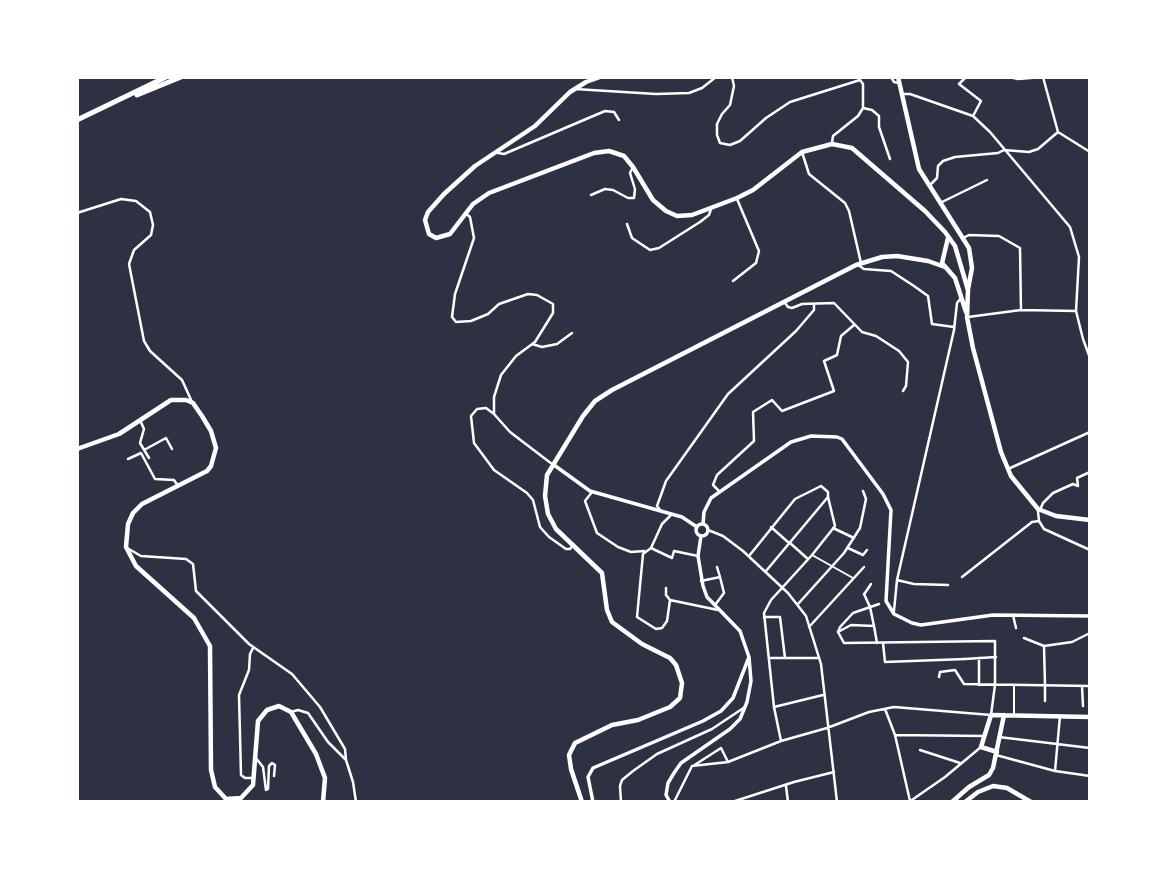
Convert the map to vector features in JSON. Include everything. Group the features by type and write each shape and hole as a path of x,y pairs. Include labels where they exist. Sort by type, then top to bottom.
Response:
{"highway":[{"path":"77,120 166,77"},
{"path":"117,102 181,77"}],"main road":[{"path":"600,77 575,89 535,126 497,150 444,194 428,212 425,220 429,234 444,238 473,204 489,194 594,153 609,152 624,156 653,200 677,216 692,215 737,198 753,190 802,152 832,144 852,148 925,211 948,237 957,254 968,290"},
{"path":"898,80 919,169 969,248 971,268 967,317"},
{"path":"948,237 943,256 947,269 955,278 967,317 993,423 1008,469 1039,509 1056,516 1090,520"},
{"path":"928,261 949,252 957,254"},
{"path":"582,802 569,755 575,743 612,725 638,720 670,707 680,698 682,683 676,665 670,658 642,644 612,622 607,610 602,573 556,530 548,514 545,484 552,464 593,403 619,386 859,264 882,257 897,256 928,261 947,269 957,268 960,263"},
{"path":"961,298 966,300 968,297"},
{"path":"77,449 119,434 165,401 177,399 192,403 211,431 216,454 207,471 142,504 133,513 128,524 127,548 136,566 194,618 209,646 211,769 215,787 226,799 241,797 253,785 258,721 267,710 279,706 291,712 316,754 325,778 323,802"},
{"path":"996,754 981,747 992,715 1083,714 1090,718"},
{"path":"952,802 989,775 993,768 1003,715"},
{"path":"965,802 978,792 993,786 1007,788 1031,802"}],"street":[{"path":"575,89 656,94 689,93 702,88 716,77"},
{"path":"732,77 734,86 730,105 717,124 720,143 730,145 740,141 766,118 790,102 860,80 863,84 863,108 858,116 833,136 832,144"},
{"path":"891,77 894,82 898,80"},
{"path":"966,77 959,84 981,101 973,116"},
{"path":"1009,77 1043,77 1058,132 1090,152"},
{"path":"902,94 910,94 973,116 1070,227 1079,257 1076,311 1090,358"},
{"path":"863,108 872,110 879,117 879,127 890,159"},
{"path":"497,150 498,153 505,154 605,111 614,112 620,120"},
{"path":"929,186 937,178 938,166 943,161 1004,150 1029,152 1038,149 1058,132"},
{"path":"802,152 809,174 845,203 849,211 859,264 864,269 891,271 914,286 928,296 932,324 954,327"},
{"path":"591,195 605,189 634,198 635,189 630,173 633,167"},
{"path":"940,203 987,180"},
{"path":"733,281 756,263 759,251 737,198"},
{"path":"77,213 121,199 136,201 150,212 153,225 151,235 134,250 129,264 144,341 150,351 182,380 192,403"},
{"path":"627,224 632,238 650,250 659,248 700,222 709,215 711,209"},
{"path":"466,213 470,217 474,239 455,294 452,317 456,322 471,321 488,314 499,304 528,294 537,295 553,304 553,313 532,344 516,356 501,375 494,397 494,414"},
{"path":"963,238 969,235 999,236 1020,248 1021,310"},
{"path":"894,614 897,580 954,327 957,303 961,298"},
{"path":"785,302 792,308 834,303 862,332 876,336 900,351 908,362 904,391"},
{"path":"661,511 657,506 666,481 728,394 796,331 814,310 814,304"},
{"path":"967,317 1021,310 1076,311"},
{"path":"719,491 713,485 717,475 754,441 753,412 772,400 782,411 834,391 824,361 837,355 841,336 854,325"},
{"path":"532,344 542,348 557,344 572,333"},
{"path":"573,545 566,549 549,537 540,527 533,500 494,470 474,443 471,416 477,409 486,408 510,432 592,492 687,519 701,536"},
{"path":"140,420 144,429 141,443 149,458"},
{"path":"1008,469 1090,432"},
{"path":"703,524 707,505 719,491 791,442 822,435 842,439 883,494 891,510 887,601 894,614 912,624 921,625 993,615 1090,616"},
{"path":"144,450 166,438 172,449"},
{"path":"128,459 141,453 155,479 174,480 178,486"},
{"path":"1090,472 1077,478 1078,486 1073,484 1053,494 1039,509 1039,521 1044,529 1090,550"},
{"path":"748,556 795,499 821,486 828,492 834,527 771,600 764,617 771,658 774,707 781,741"},
{"path":"798,604 833,567 860,528 866,499 863,491"},
{"path":"592,492 585,501 597,533 618,547 631,552 649,549 672,558 674,551 698,556"},
{"path":"766,571 828,497"},
{"path":"670,600 667,621 662,628 656,629 637,617 643,554 649,549 662,524 672,514"},
{"path":"962,577 1032,522 1039,521"},
{"path":"696,527 703,524"},
{"path":"703,524 708,530 731,542 766,571 798,604 806,617 821,664 836,802"},
{"path":"771,527 808,559"},
{"path":"834,527 854,538"},
{"path":"701,536 708,530"},
{"path":"701,536 698,556 701,581 707,597 740,631 748,657 751,681 740,719 681,763 668,783 666,795 672,802 692,766 721,748 729,769"},
{"path":"127,548 141,556 186,559 193,564 196,591 253,647 292,674 320,706 345,749 356,802"},
{"path":"848,548 863,555 867,550"},
{"path":"715,605 724,593 717,567"},
{"path":"809,627 864,567"},
{"path":"701,581 720,577"},
{"path":"897,580 914,584 948,585"},
{"path":"871,584 864,594 870,607 877,643"},
{"path":"666,588 666,595 670,600 720,610"},
{"path":"838,632 852,612 887,601"},
{"path":"1013,615 1016,628"},
{"path":"764,617 780,617 785,658"},
{"path":"838,632 851,625 874,626"},
{"path":"692,766 728,762 781,741 885,709 906,708 992,715 995,641 844,643 838,632"},
{"path":"1024,638 1044,646 1072,642 1090,633"},
{"path":"883,643 885,662 996,657"},
{"path":"1044,646 1045,701"},
{"path":"253,647 249,670 239,695 241,775 254,778"},
{"path":"593,802 588,778 593,768 721,711 733,698 748,657"},
{"path":"771,658 818,657"},
{"path":"979,658 979,685"},
{"path":"939,677 940,672 955,670 964,684 1090,686"},
{"path":"1082,686 1083,706"},
{"path":"774,707 823,695"},
{"path":"1045,707 1045,716"},
{"path":"621,802 622,780 633,771 657,754 712,729 745,708"},
{"path":"885,709 895,735 910,802 981,747"},
{"path":"291,712 298,710 308,713 346,761"},
{"path":"1055,771 1060,716"},
{"path":"895,735 984,736"},
{"path":"999,737 1090,748"},
{"path":"920,750 960,763"},
{"path":"996,754 1055,771 1090,776"},
{"path":"255,757 263,767 266,790 269,766 272,763 275,765 274,776"},
{"path":"732,802 834,772"},
{"path":"786,786 788,802"}],"lane":[{"path":"812,555 854,579"},
{"path":"1014,685 1014,715"}]}
